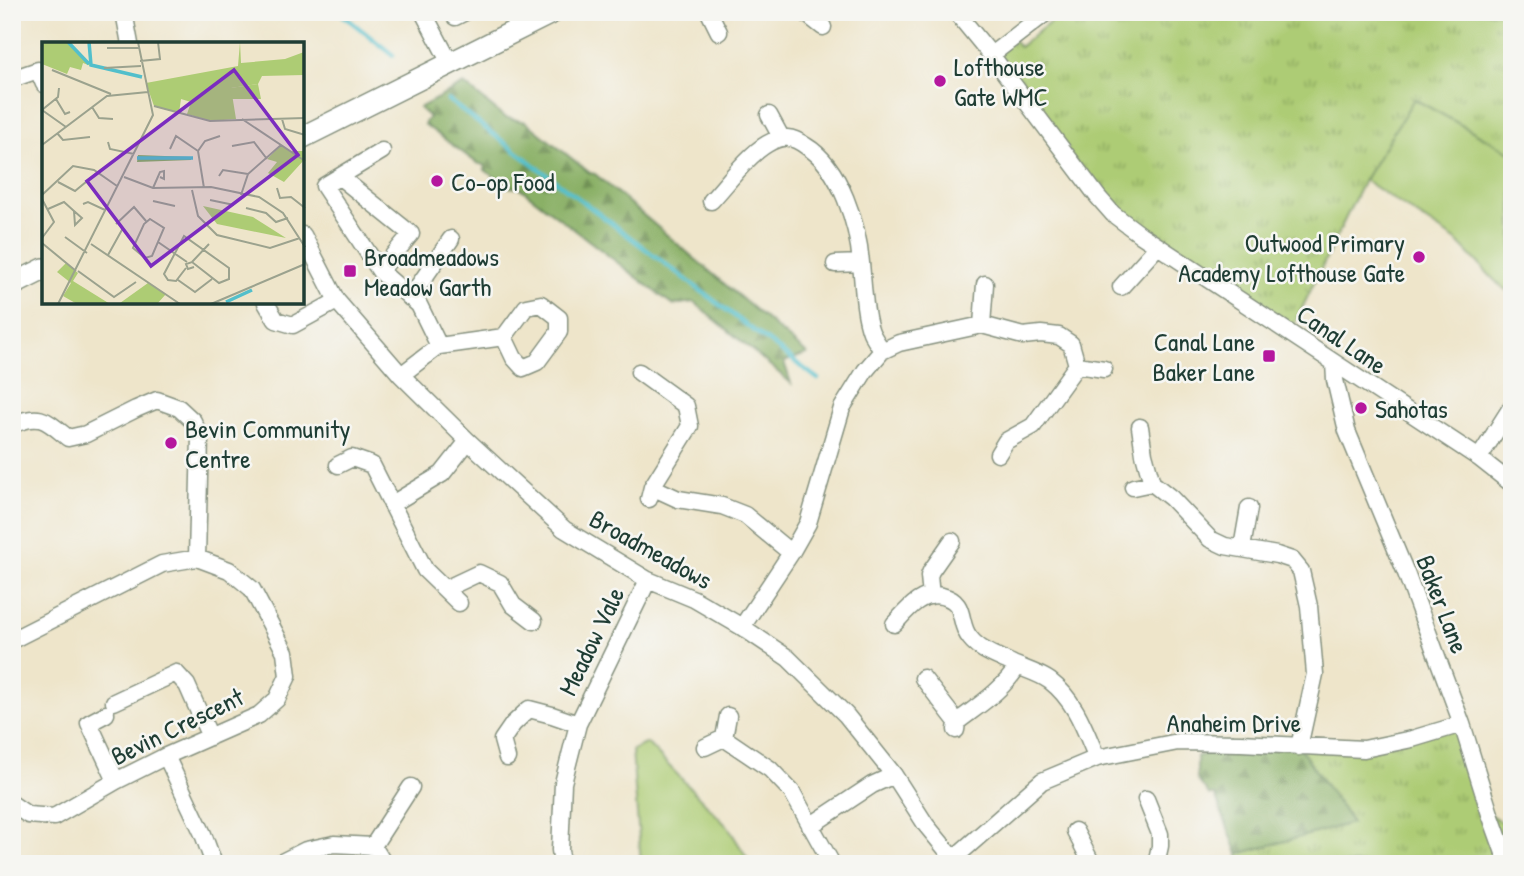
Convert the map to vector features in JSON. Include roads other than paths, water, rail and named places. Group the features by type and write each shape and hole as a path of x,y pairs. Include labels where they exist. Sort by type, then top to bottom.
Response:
{"main road":[{"path":"304,137 541,15"},
{"path":"12,285 42,270"}],"street":[{"path":"124,12 130,42"},
{"path":"423,12 450,63"},
{"path":"709,12 719,32"},
{"path":"804,12 823,27"},
{"name":"Canal Lane","path":"956,12 1113,214 1479,458 1512,484"},
{"path":"991,55 1047,12"},
{"path":"12,79 37,70 42,80"},
{"path":"769,115 781,137"},
{"path":"711,201 756,152 781,137 796,139 826,162 856,229 871,332 882,351"},
{"path":"382,151 324,186 380,271 419,305 439,346"},
{"path":"340,177 411,234 380,271"},
{"name":"Broadmeadows","path":"304,237 337,301 401,374 468,441 564,529 648,580 694,600 742,627 788,658 846,715 894,775 926,825 955,861"},
{"path":"410,298 451,239"},
{"path":"1121,288 1158,246"},
{"path":"835,264 861,263"},
{"path":"982,325 985,284"},
{"path":"266,304 276,320 293,325 337,301"},
{"path":"742,627 808,523 842,408 865,371 882,351 899,343 982,325 1023,336 1059,336 1071,344 1077,365"},
{"path":"401,374 439,346 504,337"},
{"name":"Baker Lane","path":"1334,363 1335,380 1347,431 1406,573 1462,724 1489,814 1508,864"},
{"path":"1077,365 1104,369"},
{"path":"998,454 1006,441 1033,426 1077,365"},
{"path":"639,372 686,406 690,426 650,493 722,506 745,515 791,553"},
{"path":"12,425 39,418 68,438 86,434 157,400 179,408 193,421 200,437 197,558 162,564 12,640"},
{"path":"1479,458 1512,406"},
{"path":"1140,426 1152,483 1171,498 1210,539 1225,547 1242,548 1292,560 1301,571 1309,606 1315,674 1299,747"},
{"path":"392,504 442,474 468,441"},
{"path":"338,465 352,458 372,465 425,570 458,603"},
{"path":"1133,488 1152,483"},
{"path":"1242,548 1249,508"},
{"path":"931,596 929,576 952,541"},
{"name":"Bevin Crescent","path":"12,804 28,815 54,817 166,756 259,715 278,699 288,677 285,652 252,589 229,570 197,558"},
{"path":"445,589 479,573 500,583 513,605 534,621"},
{"name":"Meadow Vale","path":"562,864 560,850 563,783 578,724 648,580"},
{"path":"894,624 914,604 927,596 942,596 953,600 961,610 964,629 969,638 981,648 1049,680 1068,699 1079,715 1097,758"},
{"path":"923,678 956,726 1000,690 1018,666"},
{"path":"116,781 89,723 110,708 176,673 187,685 210,737"},
{"name":"Meadow Vale","path":"507,758 502,740 513,724 530,709 578,724"},
{"path":"724,738 728,716"},
{"name":"Anaheim Drive","path":"955,861 1042,782 1097,758 1178,741 1364,749 1462,724"},
{"path":"705,747 724,738"},
{"path":"724,738 769,769 792,792 832,864"},
{"path":"166,756 204,834 214,864"},
{"path":"810,826 872,785 894,775"},
{"path":"373,846 411,787"},
{"path":"1146,799 1160,834 1156,864"},
{"path":"1075,831 1092,864"},
{"path":"278,864 306,850 334,844 373,846"},
{"path":"373,846 384,864"}],"waterway":[{"path":"339,12 393,55"},
{"path":"448,100 818,379"}],"place":[{"name":"Lofthouse Gate WMC","path":"940,81"},
{"name":"Co-op Food","path":"437,181"},
{"name":"Outwood Primary Academy Lofthouse Gate","path":"1419,257"},
{"name":"Broadmeadows Meadow Garth","path":"350,271"},
{"name":"Canal Lane Baker Lane","path":"1269,356"},
{"name":"Sahotas","path":"1361,408"},
{"name":"Bevin Community Centre","path":"171,443"}]}
